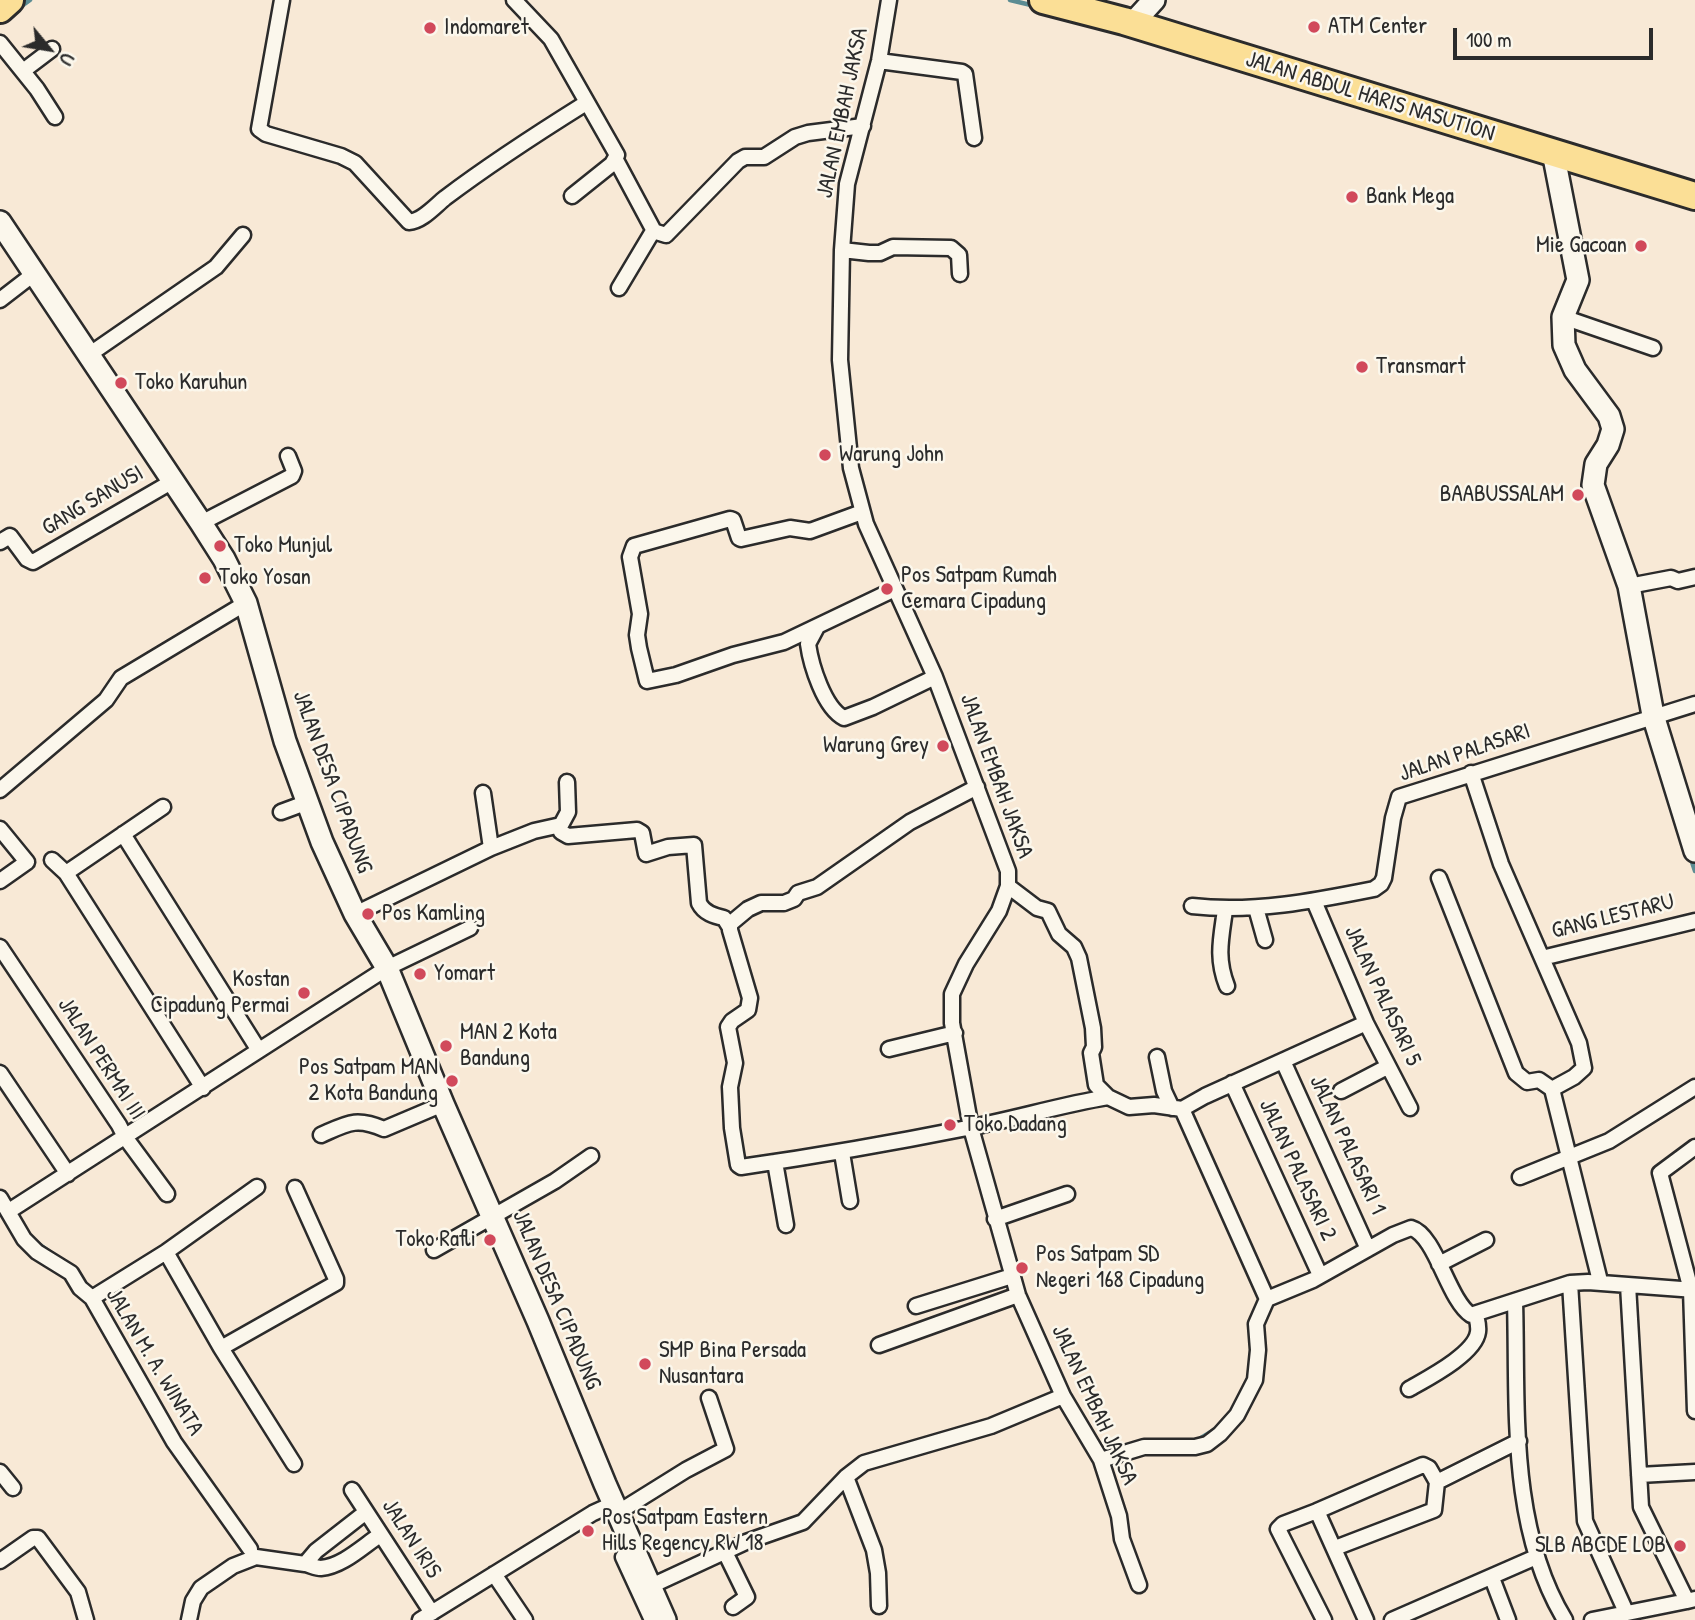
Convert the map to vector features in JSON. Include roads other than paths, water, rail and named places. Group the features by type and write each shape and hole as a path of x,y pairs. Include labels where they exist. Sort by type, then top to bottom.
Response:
{"highway":[{"path":"0,9 10,0"},
{"name":"JALAN ABDUL HARIS NASUTION","path":"1044,0 1132,24 1695,196"}],"street":[{"path":"282,0 259,129 266,134 341,156 355,163 409,222 424,215 471,178 586,103"},
{"path":"514,0 547,33 614,150 616,160 654,231 666,235 745,157 764,157 795,137 808,133 863,126"},
{"name":"JALAN EMBAH JAKSA","path":"889,0 879,61 847,184 842,250 840,360 850,468 862,512 935,677 1007,872 1008,886 999,911 952,994 952,1023 971,1128 1018,1295 1063,1396 1101,1460 1119,1516 1122,1539 1139,1585"},
{"path":"1132,24 1154,0"},
{"path":"0,43 55,117"},
{"path":"23,71 52,50"},
{"path":"879,61 965,74 974,138"},
{"path":"1553,152 1578,280 1563,317 1564,345 1571,362 1609,416 1613,429 1608,445 1597,464 1593,485 1629,586 1653,715 1695,851"},
{"path":"572,196 616,160"},
{"path":"619,288 654,231"},
{"path":"90,354 216,267 243,235"},
{"name":"JALAN DESA CIPADUNG","path":"4,237 35,273 224,559 322,842 355,914 387,968 615,1509 665,1620"},
{"path":"842,250 880,253 893,247 951,248 959,256 960,274"},
{"path":"0,300 35,273"},
{"path":"1563,317 1653,348"},
{"path":"201,523 292,476 294,471 288,456"},
{"name":"GANG SANUSI","path":"3,535 10,536 30,562 37,561 173,481"},
{"path":"862,512 810,531 790,528 741,539 738,538 733,520 730,519 638,544 632,549 630,557 640,614 637,635 647,681 676,675 784,642 895,589"},
{"path":"1629,586 1671,578 1678,581 1695,577"},
{"path":"0,790 106,700 121,678 242,605"},
{"path":"817,627 807,646 813,670 833,709 841,716 847,718 935,677"},
{"name":"JALAN PALASARI","path":"1192,906 1225,910 1256,908 1314,901 1379,886 1384,878 1397,798 1653,715 1695,704"},
{"path":"1471,773 1501,864 1579,1044 1585,1065 1574,1077 1552,1089"},
{"path":"355,914 491,848 534,831 564,823 568,812 567,782"},
{"path":"729,926 739,915 761,903 785,903 794,899 798,893 817,887 911,822 977,788"},
{"path":"483,793 491,848"},
{"path":"281,812 308,802"},
{"path":"66,873 163,807"},
{"path":"559,826 561,832 568,836 637,830 642,833 646,854 668,847 694,845 699,903 703,910 715,917 724,918 729,926 750,998 748,1010 728,1027 735,1063 730,1087 732,1128 738,1165 741,1167 842,1153 971,1128 1070,1103 1108,1097"},
{"path":"0,829 27,862 0,881"},
{"path":"123,834 258,1049"},
{"path":"52,860 66,873 203,1088"},
{"path":"1439,878 1516,1073 1527,1082 1539,1080 1552,1089 1600,1281"},
{"path":"1008,886 1037,908 1048,911 1059,934 1077,953 1093,1028 1094,1047 1091,1053 1096,1085 1108,1097 1129,1107 1154,1105 1177,1109 1366,1023"},
{"name":"JALAN PALASARI 5","path":"1314,901 1366,1023 1410,1108"},
{"path":"1256,908 1265,940"},
{"path":"1225,910 1219,957 1227,986"},
{"name":"GANG LESTARU","path":"1542,958 1695,921"},
{"path":"9,1211 387,968 470,928"},
{"name":"JALAN PERMAI III","path":"0,947 125,1137 167,1194"},
{"path":"889,1049 955,1032"},
{"path":"1157,1057 1164,1091 1177,1109 1266,1299"},
{"name":"JALAN PALASARI 1","path":"1283,1060 1368,1249"},
{"path":"1341,1091 1387,1067"},
{"path":"0,1073 68,1174"},
{"name":"JALAN PALASARI 2","path":"1232,1083 1320,1275"},
{"path":"1520,1177 1609,1141 1695,1087"},
{"path":"321,1135 365,1121 384,1129 443,1104"},
{"path":"1695,1147 1660,1173 1693,1290 1695,1411"},
{"path":"842,1153 850,1201"},
{"path":"434,1250 555,1181 592,1156"},
{"path":"775,1162 786,1225"},
{"path":"92,1298 166,1252 257,1187"},
{"path":"220,1348 335,1283 336,1279 307,1210 295,1188"},
{"path":"995,1219 1067,1194"},
{"name":"JALAN M. A. WINATA","path":"0,1198 24,1239 37,1252 71,1273 80,1288 92,1298 174,1442 250,1549"},
{"path":"1101,1460 1144,1447 1192,1447 1207,1444 1237,1415 1255,1380 1256,1324 1266,1299 1320,1275 1393,1235 1413,1228 1418,1231 1439,1264 1467,1313 1476,1315 1570,1283 1600,1281 1693,1290"},
{"path":"1439,1264 1486,1240"},
{"path":"166,1252 220,1348 295,1464"},
{"path":"916,1306 1012,1276"},
{"path":"1570,1283 1585,1521 1626,1612"},
{"path":"1592,1620 1626,1612 1644,1616 1691,1600 1641,1507 1628,1285"},
{"path":"879,1345 1018,1295"},
{"path":"1515,1301 1519,1441 1527,1521 1536,1557 1564,1620"},
{"path":"1409,1389 1434,1375 1471,1345 1478,1332 1476,1315"},
{"path":"651,1586 746,1542 803,1522 846,1477 867,1462 991,1426 1063,1396"},
{"path":"426,1617 593,1513 615,1509 726,1449 709,1398"},
{"path":"1437,1482 1519,1441"},
{"path":"1324,1620 1278,1529 1283,1524 1423,1465 1429,1468 1437,1482 1434,1510 1335,1548"},
{"path":"0,1472 13,1488"},
{"path":"1639,1475 1695,1472"},
{"path":"846,1477 874,1550 879,1605"},
{"name":"JALAN IRIS","path":"352,1490 426,1617"},
{"path":"1317,1511 1366,1620"},
{"path":"305,1564 316,1550 366,1512"},
{"path":"189,1620 192,1601 201,1588 233,1566 256,1558 321,1568 334,1564 380,1535"},
{"path":"0,1561 33,1538 38,1538 78,1592 86,1620"},
{"path":"726,1552 747,1597 733,1607"},
{"path":"623,1557 652,1620"},
{"path":"1391,1620 1536,1557"},
{"path":"494,1574 525,1620"},
{"path":"1492,1578 1508,1620"}],"waterway":[{"path":"19,8 30,0"},
{"path":"1010,0 1035,6"},
{"path":"1690,856 1695,871"},
{"path":"36,1242 57,1257"},
{"path":"1201,1438 1214,1430"}],"place":[{"name":"ATM Center","path":"1314,27"},
{"name":"Indomaret","path":"430,28"},
{"name":"Bank Mega","path":"1352,197"},
{"name":"Mie Gacoan","path":"1641,246"},
{"name":"Transmart","path":"1362,367"},
{"name":"Toko Karuhun","path":"121,383"},
{"name":"Warung John","path":"825,455"},
{"name":"BAABUSSALAM","path":"1578,495"},
{"name":"Toko Munjul","path":"220,546"},
{"name":"Toko Yosan","path":"205,578"},
{"name":"Pos Satpam Rumah Cemara Cipadung","path":"887,589"},
{"name":"Warung Grey","path":"943,746"},
{"name":"Pos Kamling","path":"368,914"},
{"name":"Yomart","path":"420,974"},
{"name":"Kostan Cipadung Permai","path":"304,993"},
{"name":"MAN 2 Kota Bandung","path":"446,1046"},
{"name":"Pos Satpam MAN 2 Kota Bandung","path":"452,1081"},
{"name":"Toko Dadang","path":"950,1125"},
{"name":"Toko Rafli","path":"490,1240"},
{"name":"Pos Satpam SD Negeri 168 Cipadung","path":"1022,1268"},
{"name":"SMP Bina Persada Nusantara","path":"645,1364"},
{"name":"Pos Satpam Eastern Hills Regency RW 18","path":"588,1531"},
{"name":"SLB ABCDE LOB","path":"1680,1546"}]}
